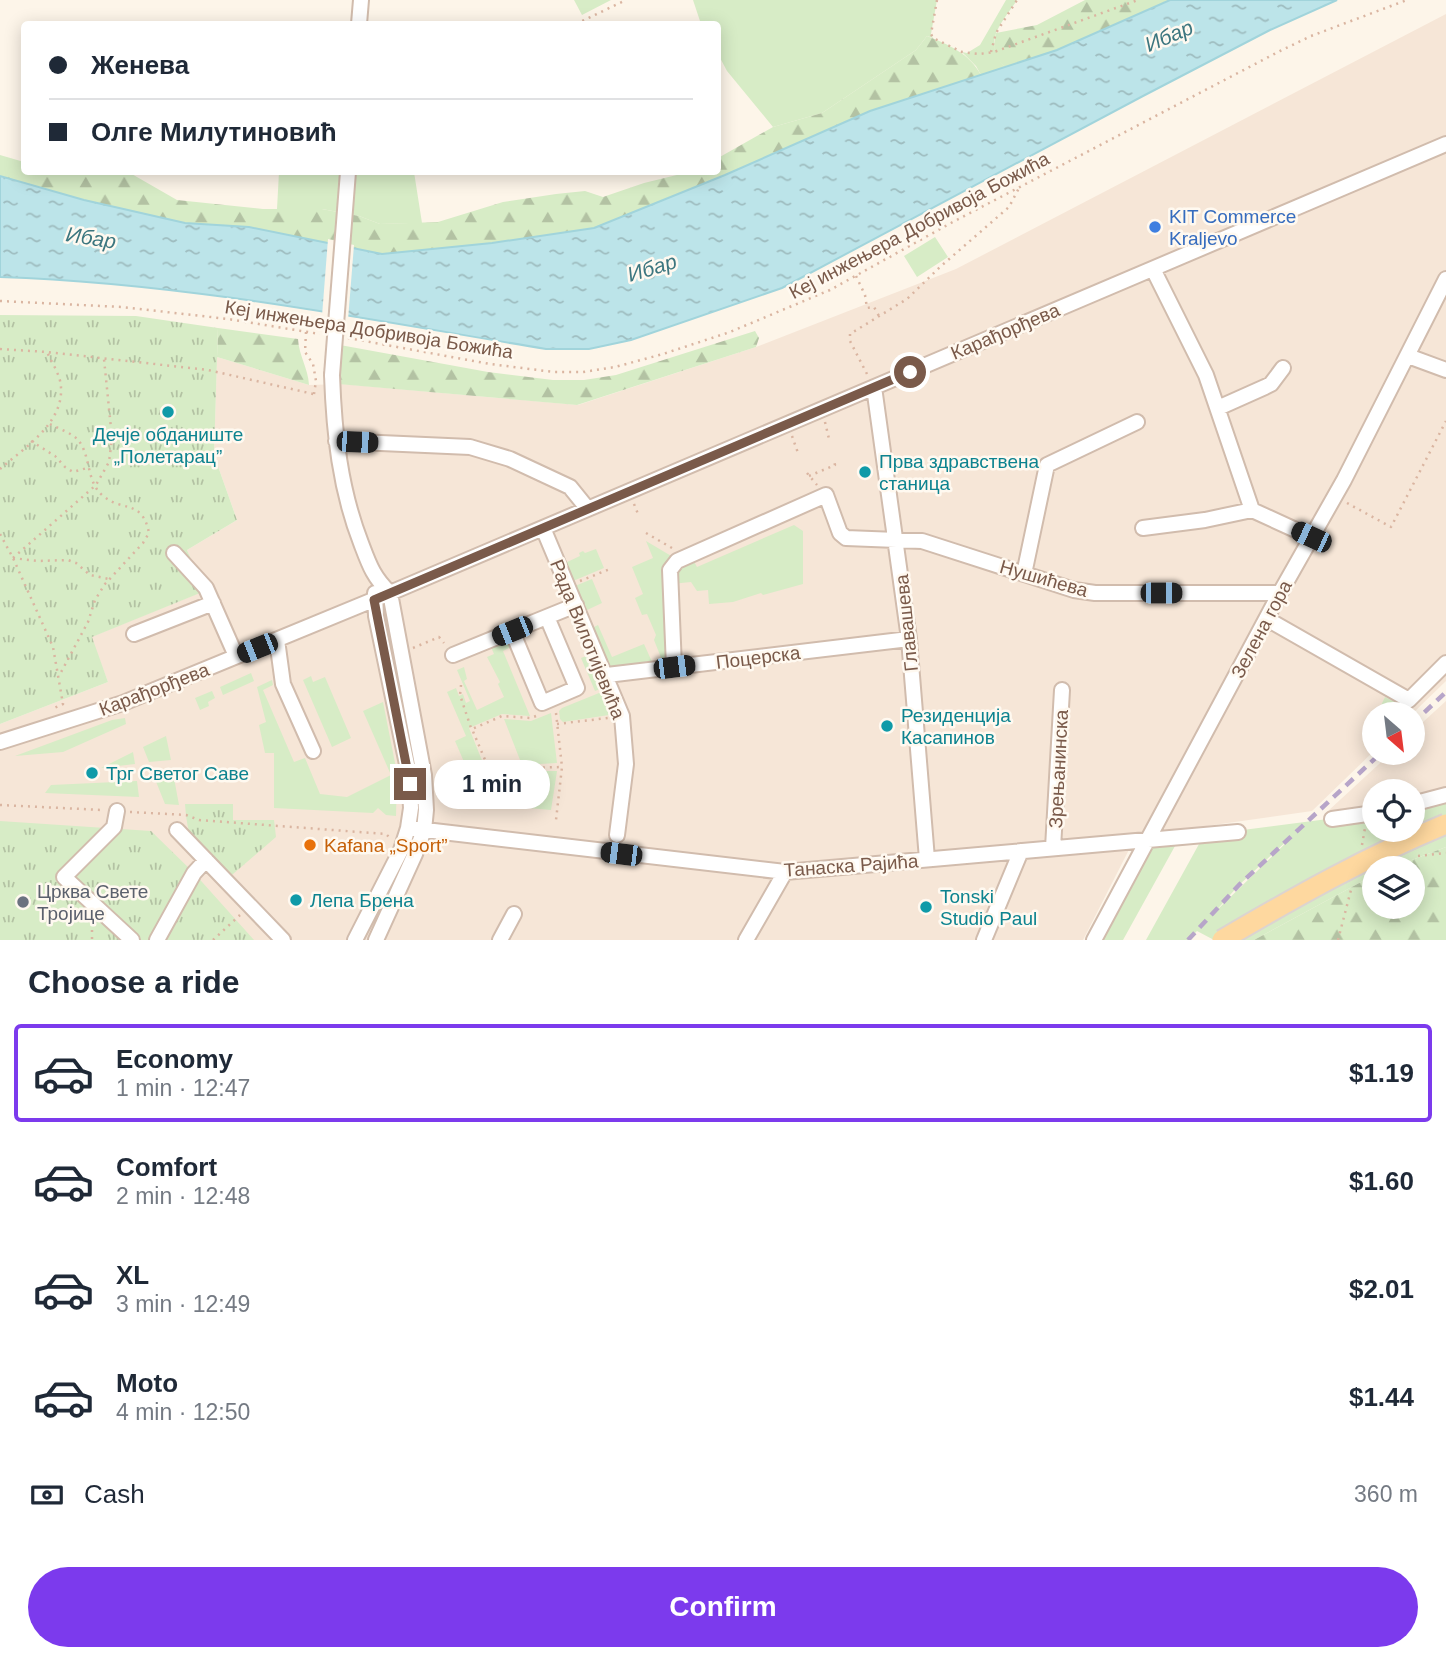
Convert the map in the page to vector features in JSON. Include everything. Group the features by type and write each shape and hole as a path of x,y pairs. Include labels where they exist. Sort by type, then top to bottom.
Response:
{"main road":[{"path":"1222,940 1338,874 1404,841 1446,824"}],"street":[{"path":"359,21 361,0"},
{"name":"Карађорђева","path":"0,745 123,703 374,600 1444,147"},
{"path":"348,175 332,375 336,441 349,512 375,579 374,600 409,774 411,808 401,850 355,940"},
{"path":"1153,269 1206,375 1252,510"},
{"name":"Зелена гора","path":"1094,940 1335,496 1446,279"},
{"path":"1408,356 1446,370"},
{"path":"1217,408 1271,384 1283,368"},
{"name":"Главашева","path":"874,387 909,639 927,859"},
{"path":"1024,574 1047,465 1137,422"},
{"path":"336,441 470,447 510,459 569,487 587,508"},
{"name":"Нушићева","path":"688,556 826,495 840,533 846,538 922,541 1074,590 1095,593 1280,593"},
{"path":"1143,528 1205,520 1252,510 1311,537"},
{"name":"Рада Вилотијевића","path":"542,528 622,716 626,764 617,835"},
{"path":"173,553 206,588 236,656"},
{"path":"674,667 670,570 677,561 688,556"},
{"path":"375,579 390,593 424,775 426,810 424,830 415,855 376,940"},
{"path":"134,635 213,603"},
{"path":"453,655 576,605"},
{"path":"512,631 542,703 577,688 547,617"},
{"path":"1267,619 1409,700 1446,663"},
{"name":"Поцерска","path":"607,676 909,639"},
{"path":"276,640 283,684 313,751"},
{"name":"Зрењанинска","path":"1054,848 1062,690"},
{"path":"1425,801 1446,795"},
{"path":"117,811 114,827 64,877 132,940"},
{"path":"1332,819 1362,815"},
{"name":"Танаска Рајића","path":"408,828 785,872 1238,832"},
{"path":"177,830 283,940"},
{"path":"984,940 1021,851"},
{"path":"157,940 194,873 206,860"},
{"path":"746,940 785,872"},
{"path":"500,940 514,914"}],"path":[{"path":"582,21 626,0"},
{"path":"937,0 931,34 933,38 962,52 979,54 1138,0"},
{"path":"991,52 996,33 1017,0"},
{"name":"Кеј инжењера Добривоја Божића","path":"343,338 490,364 554,372 583,372 615,367 730,332 785,310 856,276 1311,36 1407,0"},
{"path":"874,387 850,341 850,334 907,299 1009,207 1019,188"},
{"path":"856,276 866,295 867,308 874,307 878,316"},
{"name":"Кеј инжењера Добривоја Божића","path":"0,301 122,307 228,319 331,336"},
{"path":"0,349 208,370 314,394 316,381 313,364 305,352 306,332"},
{"path":"0,470 50,424 60,406 62,387 47,352"},
{"path":"13,558 96,485 109,462 112,449 104,359"},
{"path":"1335,496 1391,527 1446,421"},
{"path":"50,424 76,438 83,447 87,468 100,494 138,510 144,515 149,533 109,579 95,600 88,622 59,676"},
{"path":"31,441 73,472 87,468"},
{"path":"809,476 835,465 834,461"},
{"path":"646,533 688,556"},
{"path":"0,534 53,647 63,704 43,713"},
{"path":"13,558 37,561 68,560 90,575 109,579"},
{"path":"568,586 610,569"},
{"path":"401,653 439,637 453,655"},
{"path":"461,685 460,695 494,781 526,768 562,767"},
{"path":"555,707 562,767 556,820"},
{"path":"472,729 502,716 531,718 543,713"},
{"path":"557,724 622,716"},
{"path":"0,805 186,815 199,820 386,834 401,850"},
{"path":"213,940 250,905"}],"shaded area":[{"path":"1446,14 1446,681 1424,702 1362,702 1362,763 1312,811 1178,830 1138,832 1083,940 0,940 0,724 108,682 91,637 204,591 187,550 237,520 214,455 217,357 309,385 342,384 578,405 756,347 956,269"},
{"path":"1446,701 1446,787 1425,793 1425,779 1363,779 1378,765 1425,765 1425,720"},
{"path":"1362,780 1362,806 1328,811"}],"green space":[{"path":"574,0 611,0 582,15"},
{"path":"693,0 937,0 931,34 933,38 927,36 916,50 822,113 773,127 727,71 721,60 721,21 700,21"},
{"path":"1006,0 1017,0 1000,25 994,41 998,58 1005,67 981,75 962,52 967,53 980,45"},
{"path":"1085,0 1170,0 1057,50 1005,67 996,55 996,33 1037,25"},
{"path":"927,36 964,55 981,75 870,111 725,175 594,228 492,243 382,254 249,227 185,223 83,200 0,176 0,155 21,161 21,175 133,175 177,200 263,209 322,209 359,216 380,224 438,222 503,202 585,191 603,197 677,175 721,175 721,156 773,127 822,113 916,50"},
{"path":"279,175 414,175 422,223 380,224 359,216 322,209 277,209"},
{"path":"935,237 948,257 917,277 904,256"},
{"path":"0,315 136,316 218,328 214,455 237,520 187,550 205,591 92,637 108,682 0,724"},
{"path":"218,328 298,339 309,385 217,357"},
{"path":"755,331 759,338 756,347 577,405 338,384 340,345 488,372 553,380 584,380 616,375"},
{"path":"794,525 803,531 803,584 733,602 709,604 708,590 697,591 691,582 671,584 668,656 662,660 647,614 642,615 635,598 643,594 632,567 653,558 646,541 673,557 692,558 697,567"},
{"path":"596,549 604,568 573,581 565,563 580,556 579,553 583,551 585,553"},
{"path":"592,579 602,603 585,611 575,586"},
{"path":"598,625 612,657 644,644 653,664 612,668 592,628"},
{"path":"508,638 513,646 503,651 530,716 502,714 469,728 489,778 474,785 455,741 466,736 447,692 456,688 459,696 463,694 466,703 470,701 457,670 464,667 467,679 464,681 477,710 504,697 498,684 500,682 487,657 494,654 490,645"},
{"path":"597,652 611,685 595,691 581,658"},
{"path":"251,673 254,681 223,695 220,687"},
{"path":"311,676 313,682 325,677 351,738 332,747 303,680"},
{"path":"272,680 273,685 263,690 294,762 305,758 320,794 347,797 391,775 363,711 383,702 397,773 396,816 386,815 378,808 373,813 274,808 274,753 265,753 259,725 266,722 257,687"},
{"path":"212,691 215,698 208,702 209,706 200,710 195,698"},
{"path":"604,691 613,711 609,715 563,722 560,719 559,711 562,708"},
{"path":"1385,697 1395,702 1383,702"},
{"path":"551,713 557,763 522,765 504,719 531,721"},
{"path":"125,718 126,724 63,752 15,756 112,720"},
{"path":"166,736 171,760 149,762 143,747"},
{"path":"133,752 135,764 101,768"},
{"path":"557,771 551,810 517,807 522,772"},
{"path":"174,778 179,805 165,804 155,779"},
{"path":"137,781 139,797 45,793 51,785"},
{"path":"1446,795 1446,847 1422,856 1362,856 1362,882 1254,940 1214,940 1197,931 1188,940 1146,940 1204,835 1362,815 1362,842 1425,842 1425,801","holes":["1292,837 1213,914 1239,885"]},
{"path":"185,804 233,804 233,820 274,820 276,837 226,880 196,847 189,830"},
{"path":"0,821 151,831 194,873 254,940 0,940"},
{"path":"1180,837 1123,940 1094,940 1148,840"},
{"path":"1446,847 1446,940 1254,940 1362,882 1362,919 1425,919 1425,856 1422,856"}],"water":[{"name":"Ибар","path":"1170,0 1337,0 1270,30 782,288 631,340 589,349 546,349 206,295 0,277 0,176 84,200 185,223 249,227 382,254 492,243 594,228 725,175 870,111 1057,50"}],"pier":[{"path":"328,239 354,245 348,320 322,316"}],"railway":[{"path":"1425,712 1446,692"},
{"path":"1188,940 1239,885 1368,765"}],"place":[{"name":"KIT Commerce Kraljevo","path":"1155,227"},
{"name":"Дечје обданиште „Полетарац”","path":"168,412"},
{"name":"Прва здравствена станица","path":"865,472"},
{"name":"Резиденција Касапинов","path":"887,726"},
{"name":"Трг Светог Саве","path":"92,773"},
{"name":"Kafana „Sport”","path":"310,845"},
{"name":"Лепа Брена","path":"296,900"},
{"name":"Црква Свете Тројице","path":"23,902"},
{"name":"Tonski Studio Paul","path":"926,907"}],"route":[{"path":"410,784 374,600 910,372"}]}
